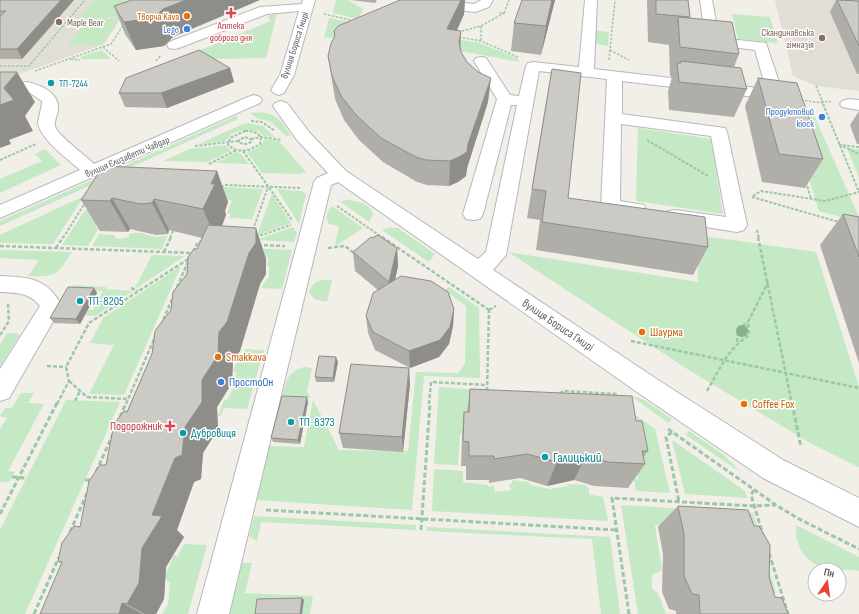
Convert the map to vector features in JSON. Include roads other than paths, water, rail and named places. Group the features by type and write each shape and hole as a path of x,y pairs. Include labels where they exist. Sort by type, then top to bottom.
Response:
{"street":[{"path":"419,0 420,2 475,8 485,4 487,0"},
{"path":"586,70 591,0"},
{"path":"706,0 713,41 761,46 775,94"},
{"path":"174,45 265,10 308,3"},
{"name":"вулиця Бориса Гмирі","path":"280,98 308,3"},
{"path":"473,214 505,99 481,61"},
{"path":"480,270 496,255 533,66 586,70 615,76 775,94 798,98"},
{"path":"613,124 719,132 737,225 610,206 613,124 615,76"},
{"path":"0,91 26,85 39,91 50,100 50,110 46,122 50,133 92,171"},
{"name":"вулиця Бориса Гмирі","path":"254,100 255,97 262,92 280,98 303,136 340,175 646,385 773,469 859,513"},
{"path":"505,99 526,102"},
{"name":"вулиця Єлизавети Чавдар","path":"0,212 254,100"},
{"path":"212,614 323,182 340,175"},
{"path":"0,390 51,306 46,297 39,290 22,285 4,292"}],"place":[{"name":"Аптека доброго дня","path":"231,13"},
{"name":"Творча Kava","path":"187,16"},
{"name":"Maple Bear","path":"59,22"},
{"name":"Lego","path":"187,29"},
{"name":"Скандинавська гімназія","path":"822,38"},
{"name":"ТП-7244","path":"51,83"},
{"name":"Продуктовий кіоск","path":"822,117"},
{"name":"ТП-8205","path":"80,301"},
{"name":"Шаурма","path":"642,332"},
{"name":"Smakkava","path":"218,357"},
{"name":"ПростоОн","path":"221,382"},
{"name":"Coffee Fox","path":"744,404"},
{"name":"ТП-8373","path":"291,422"},
{"name":"Подорожник","path":"170,426"},
{"name":"Дубровиця","path":"183,433"},
{"name":"Галицький","path":"545,457"}]}
